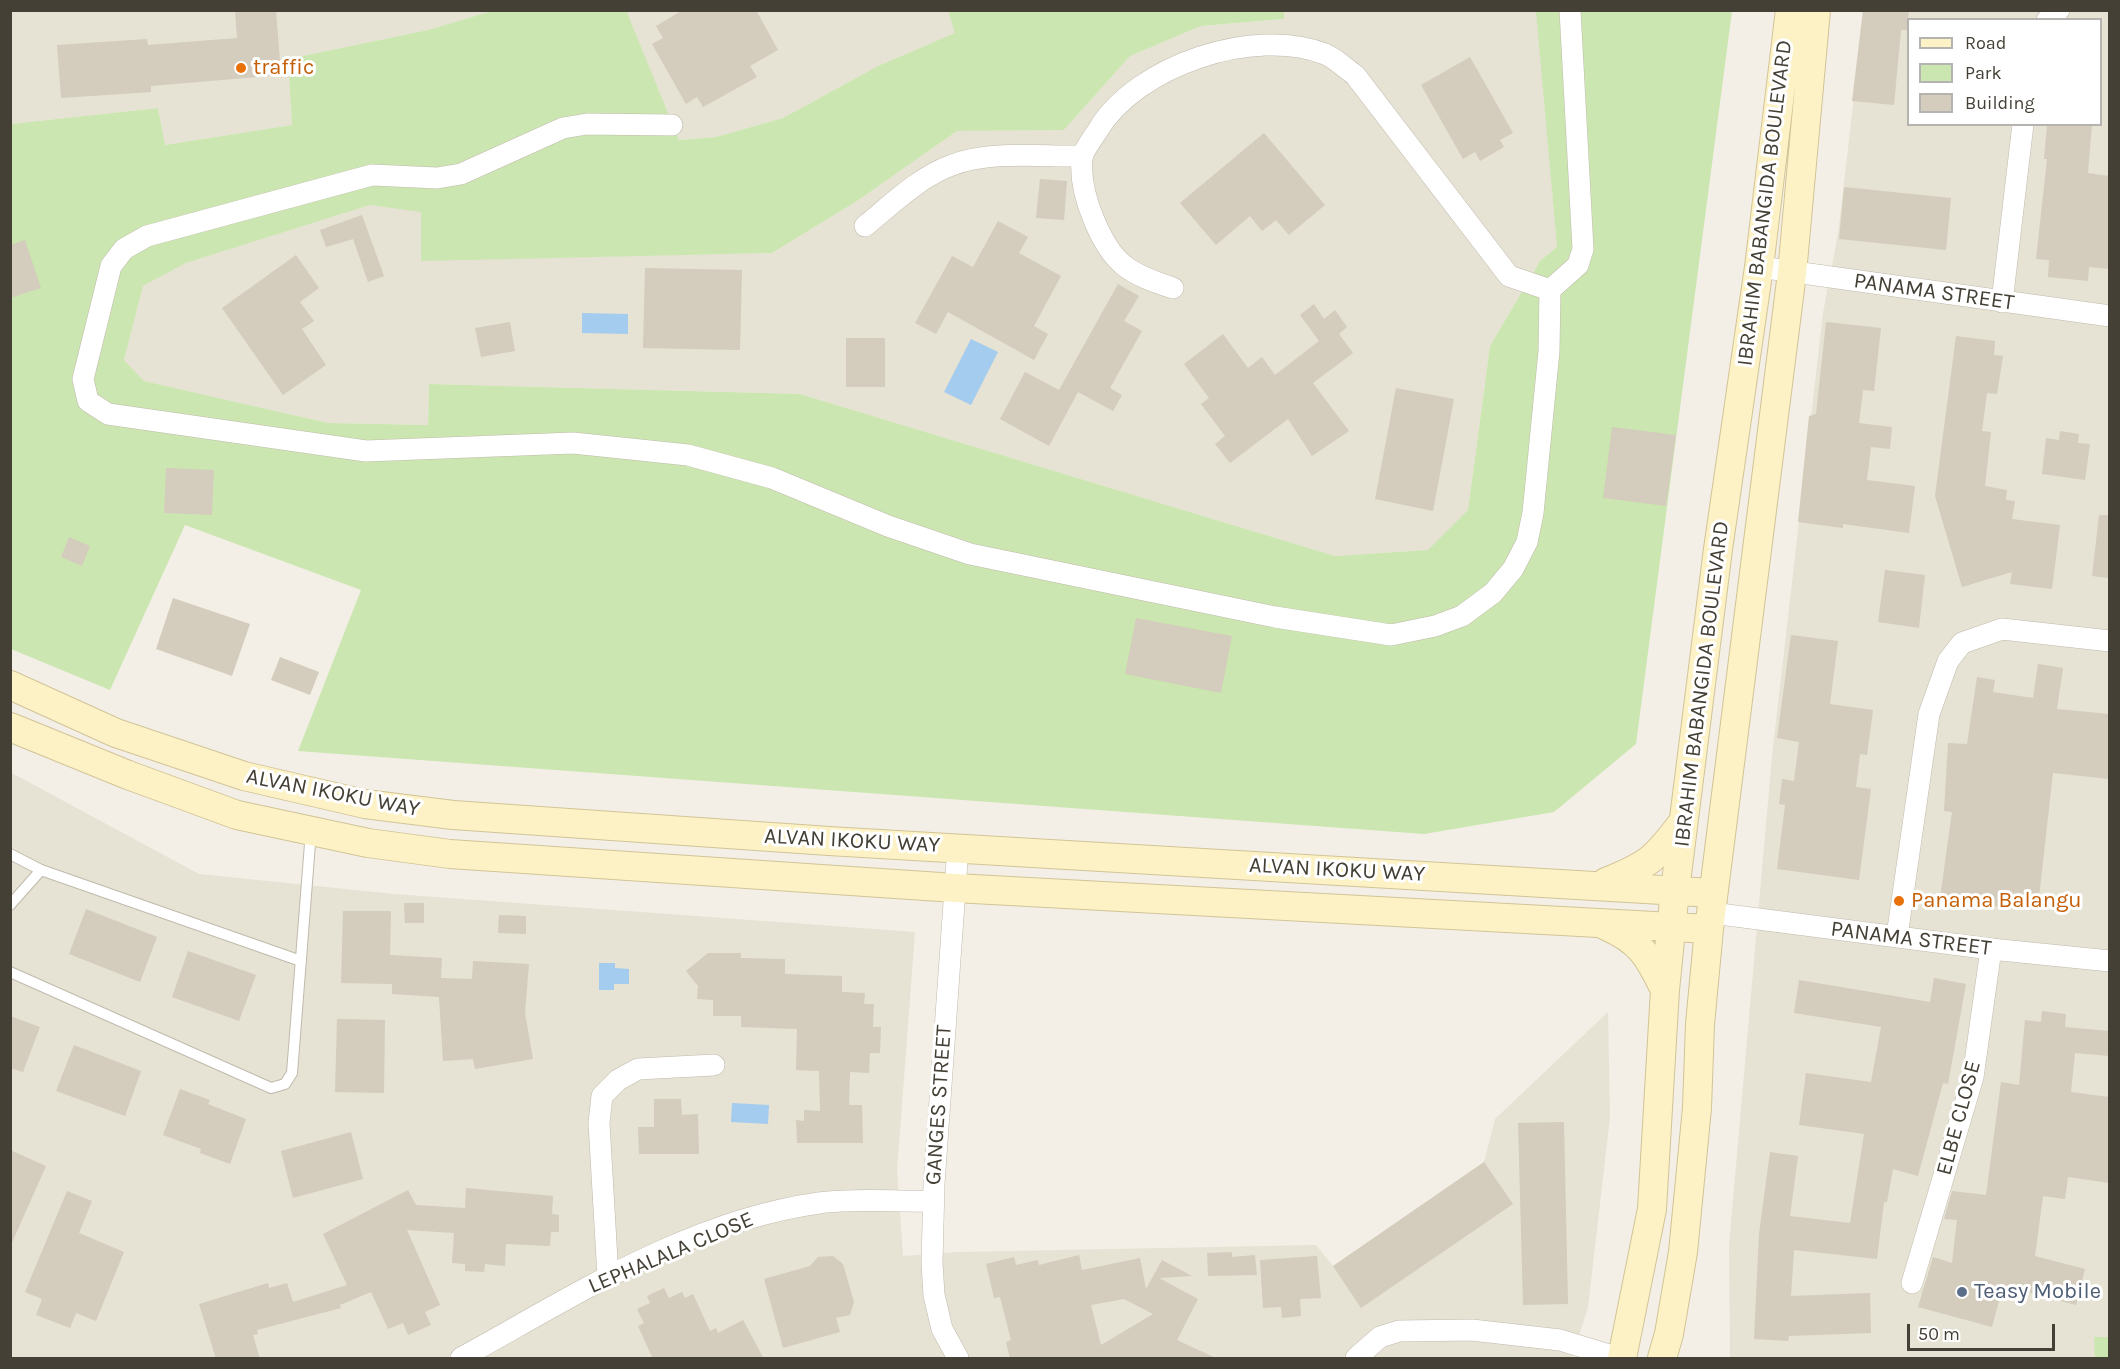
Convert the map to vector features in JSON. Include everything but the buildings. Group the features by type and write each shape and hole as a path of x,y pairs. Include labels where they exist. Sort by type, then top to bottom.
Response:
{"street":[{"path":"672,125 587,124 562,128 461,174 437,178 372,175 147,236 124,249 111,266 83,379 88,401 108,414 366,451 573,443 688,455 772,478 888,526 970,554 1275,617 1391,635 1435,626 1462,616 1493,593 1513,569 1527,542 1533,513 1549,351 1550,290 1578,265 1582,249 1570,10"},
{"name":"IBRAHIM BABANGIDA BOULEVARD","path":"1621,1359 1652,1209 1665,990 1675,890 1718,549 1759,267 1790,10"},
{"name":"IBRAHIM BABANGIDA BOULEVARD","path":"1662,1359 1669,1334 1683,1252 1698,1108 1700,1024 1792,273 1815,10"},
{"path":"1173,288 1126,270 1104,245 1083,189 1082,156 1108,113 1135,90 1166,71 1195,57 1262,46 1296,48 1325,54 1355,75 1509,276 1550,290"},
{"path":"2002,302 2024,126"},
{"path":"865,226 920,182 953,164 993,157 1082,156"},
{"name":"PANAMA STREET","path":"1759,267 2109,316"},
{"path":"1898,936 1929,714 1948,661 1962,643 2002,629 2109,640"},
{"name":"ALVAN IKOKU WAY","path":"10,685 116,733 222,769 365,804 453,815 1675,890 1712,912"},
{"name":"ALVAN IKOKU WAY","path":"10,727 128,775 237,815 368,843 450,854 955,888 1672,927 1712,912"},
{"path":"1598,885 1641,868 1660,852 1684,820"},
{"name":"GANGES STREET","path":"958,847 933,1201 932,1263 934,1295 942,1329 958,1359"},
{"name":"PANAMA STREET","path":"1712,912 1991,949 2109,961"},
{"path":"1599,923 1634,940 1653,965 1665,990"},
{"name":"ELBE CLOSE","path":"1912,1284 1973,1077 1991,949"},
{"path":"608,1277 599,1123 602,1096 618,1080 638,1068 714,1065"},
{"name":"LEPHALALA CLOSE","path":"461,1359 608,1277 734,1221 821,1203 933,1201"},
{"path":"1356,1359 1380,1337 1399,1331 1472,1330 1560,1340 1621,1359"}],"lane":[{"path":"10,972 271,1088 285,1084 292,1073 311,831"},
{"path":"10,854 41,870 301,961"},
{"path":"10,906 41,870"}],"shaded area":[{"path":"1284,10 1537,12 1557,247 1540,261 1490,346 1468,510 1429,550 1335,556 800,394 429,384 428,425 328,423 144,381 124,360 143,286 186,263 370,205 421,211 421,260 772,253 857,201 957,131 1064,130 1130,56 1201,26 1284,19"},
{"path":"10,11 492,11 428,30 288,59 292,125 165,145 158,108 11,124"},
{"path":"626,11 948,11 956,33 878,66 783,118 716,137 679,140"},
{"path":"1864,11 2109,11 2109,1337 2095,1337 2095,1358 1709,1358 1730,1357 1729,1245 1772,756 1823,313 1838,234"},
{"path":"10,772 199,874 394,894 915,932 897,1171 903,1256 959,1252 1316,1245 1333,1266 1484,1162 1495,1119 1608,1012 1610,1117 1588,1307 1572,1358 11,1358"}],"green space":[{"path":"626,10 679,140 716,137 783,118 878,66 955,33 948,11 1284,11 1284,19 1201,26 1130,56 1064,130 957,131 857,201 772,253 421,261 421,212 370,205 186,263 143,286 124,360 144,381 328,423 428,425 429,384 800,394 1335,556 1428,550 1468,510 1490,346 1540,261 1557,247 1536,11 1732,11 1636,744 1554,812 1424,834 298,751 361,590 185,525 110,690 11,649 11,124 158,108 165,145 292,125 288,59 428,30 492,11"},
{"path":"2094,1337 2109,1337 2109,1358 2095,1358"}],"water":[{"path":"582,313 628,314 628,334 582,333"},
{"path":"971,339 998,352 971,405 944,392"},
{"path":"599,963 615,963 615,968 629,969 629,984 614,984 614,990 599,990"},
{"path":"732,1103 769,1105 768,1124 731,1122"}],"place":[{"name":"traffic","path":"241,68"},
{"name":"Panama Balangu","path":"1899,901"},
{"name":"Teasy Mobile","path":"1962,1292"}]}
